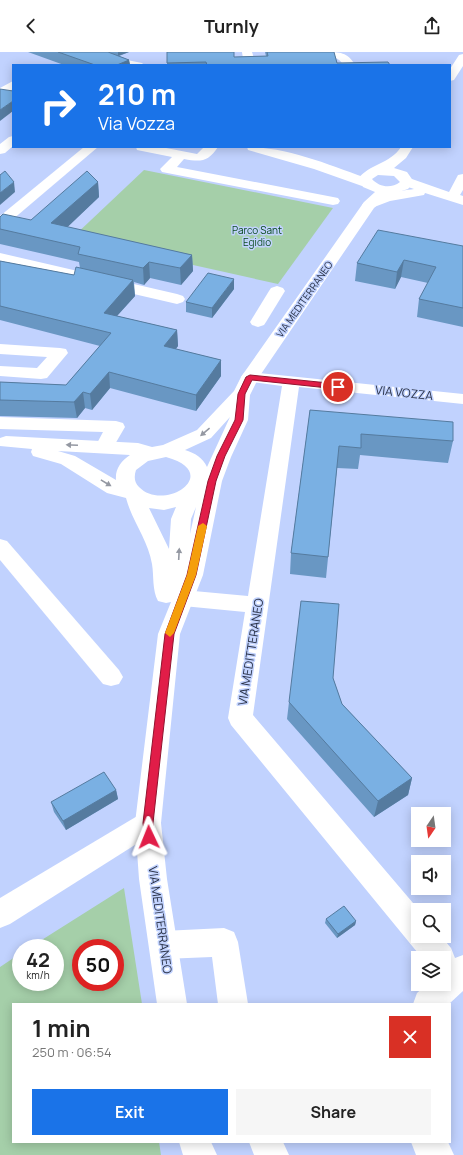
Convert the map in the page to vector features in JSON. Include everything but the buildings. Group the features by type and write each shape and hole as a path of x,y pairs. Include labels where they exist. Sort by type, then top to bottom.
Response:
{"street":[{"path":"92,52 120,62 141,63"},
{"path":"247,52 250,64"},
{"path":"331,52 343,56 349,64"},
{"path":"451,76 463,57"},
{"path":"0,78 12,81"},
{"path":"0,93 12,85"},
{"path":"0,223 91,148"},
{"path":"147,148 200,158 211,148"},
{"path":"256,148 319,166 372,178 386,171 399,184 419,192 458,199"},
{"path":"372,178 390,165 406,150"},
{"path":"399,184 400,168 406,150"},
{"path":"181,155 167,169 333,201"},
{"path":"372,178 380,189 399,184 458,199"},
{"name":"VIA MEDITERRANEO","path":"369,205 372,178"},
{"path":"458,199 463,178"},
{"name":"VIA MEDITERRANEO","path":"159,452 204,434 245,386 369,205 384,192 399,184"},
{"path":"369,205 387,198 419,192"},
{"path":"0,258 177,299"},
{"path":"258,322 277,291"},
{"path":"0,349 60,353 41,374 0,371"},
{"name":"VIA VOZZA","path":"245,386 291,382 463,399"},
{"name":"VIA MEDITTERANEO","path":"291,382 240,718 411,923"},
{"name":"VIA MEDITERRANEO","path":"200,469 230,418 245,386"},
{"name":"VIA MEDITERRANEO","path":"172,1003 153,879 148,823 169,634 192,575 212,481 221,456 239,420 245,386"},
{"path":"0,422 116,427 104,447"},
{"path":"3,442 138,449 159,452 187,457 195,462 200,469 201,476 199,484 185,497 174,501 154,502 114,488 68,460 3,442"},
{"path":"159,452 142,456 133,462 127,469 124,477 126,484 133,494 158,546 165,572 169,634"},
{"path":"169,634 178,573 181,519 194,490"},
{"path":"0,546 111,677"},
{"path":"183,598 258,605"},
{"path":"0,914 148,823"},
{"path":"163,945 224,942 232,1003"},
{"path":"428,943 453,970 429,1003"},
{"path":"188,1143 189,1155"},
{"path":"196,1143 200,1155"},
{"path":"266,1143 272,1155"},
{"path":"428,1143 437,1155"}],"green space":[{"name":"Parco Sant Egidio","path":"144,170 333,208 278,284 72,238"},
{"path":"124,888 142,1003 12,1003 12,1143 159,1143 161,1155 0,1155 0,967 12,959 12,991 64,991 64,939 43,939"}],"slow traffic":[{"path":"170,633 192,575 203,526"}],"route":[{"path":"149,837 148,823 169,634 192,575 212,481 221,456 239,420 241,394 250,377 338,387"}]}
